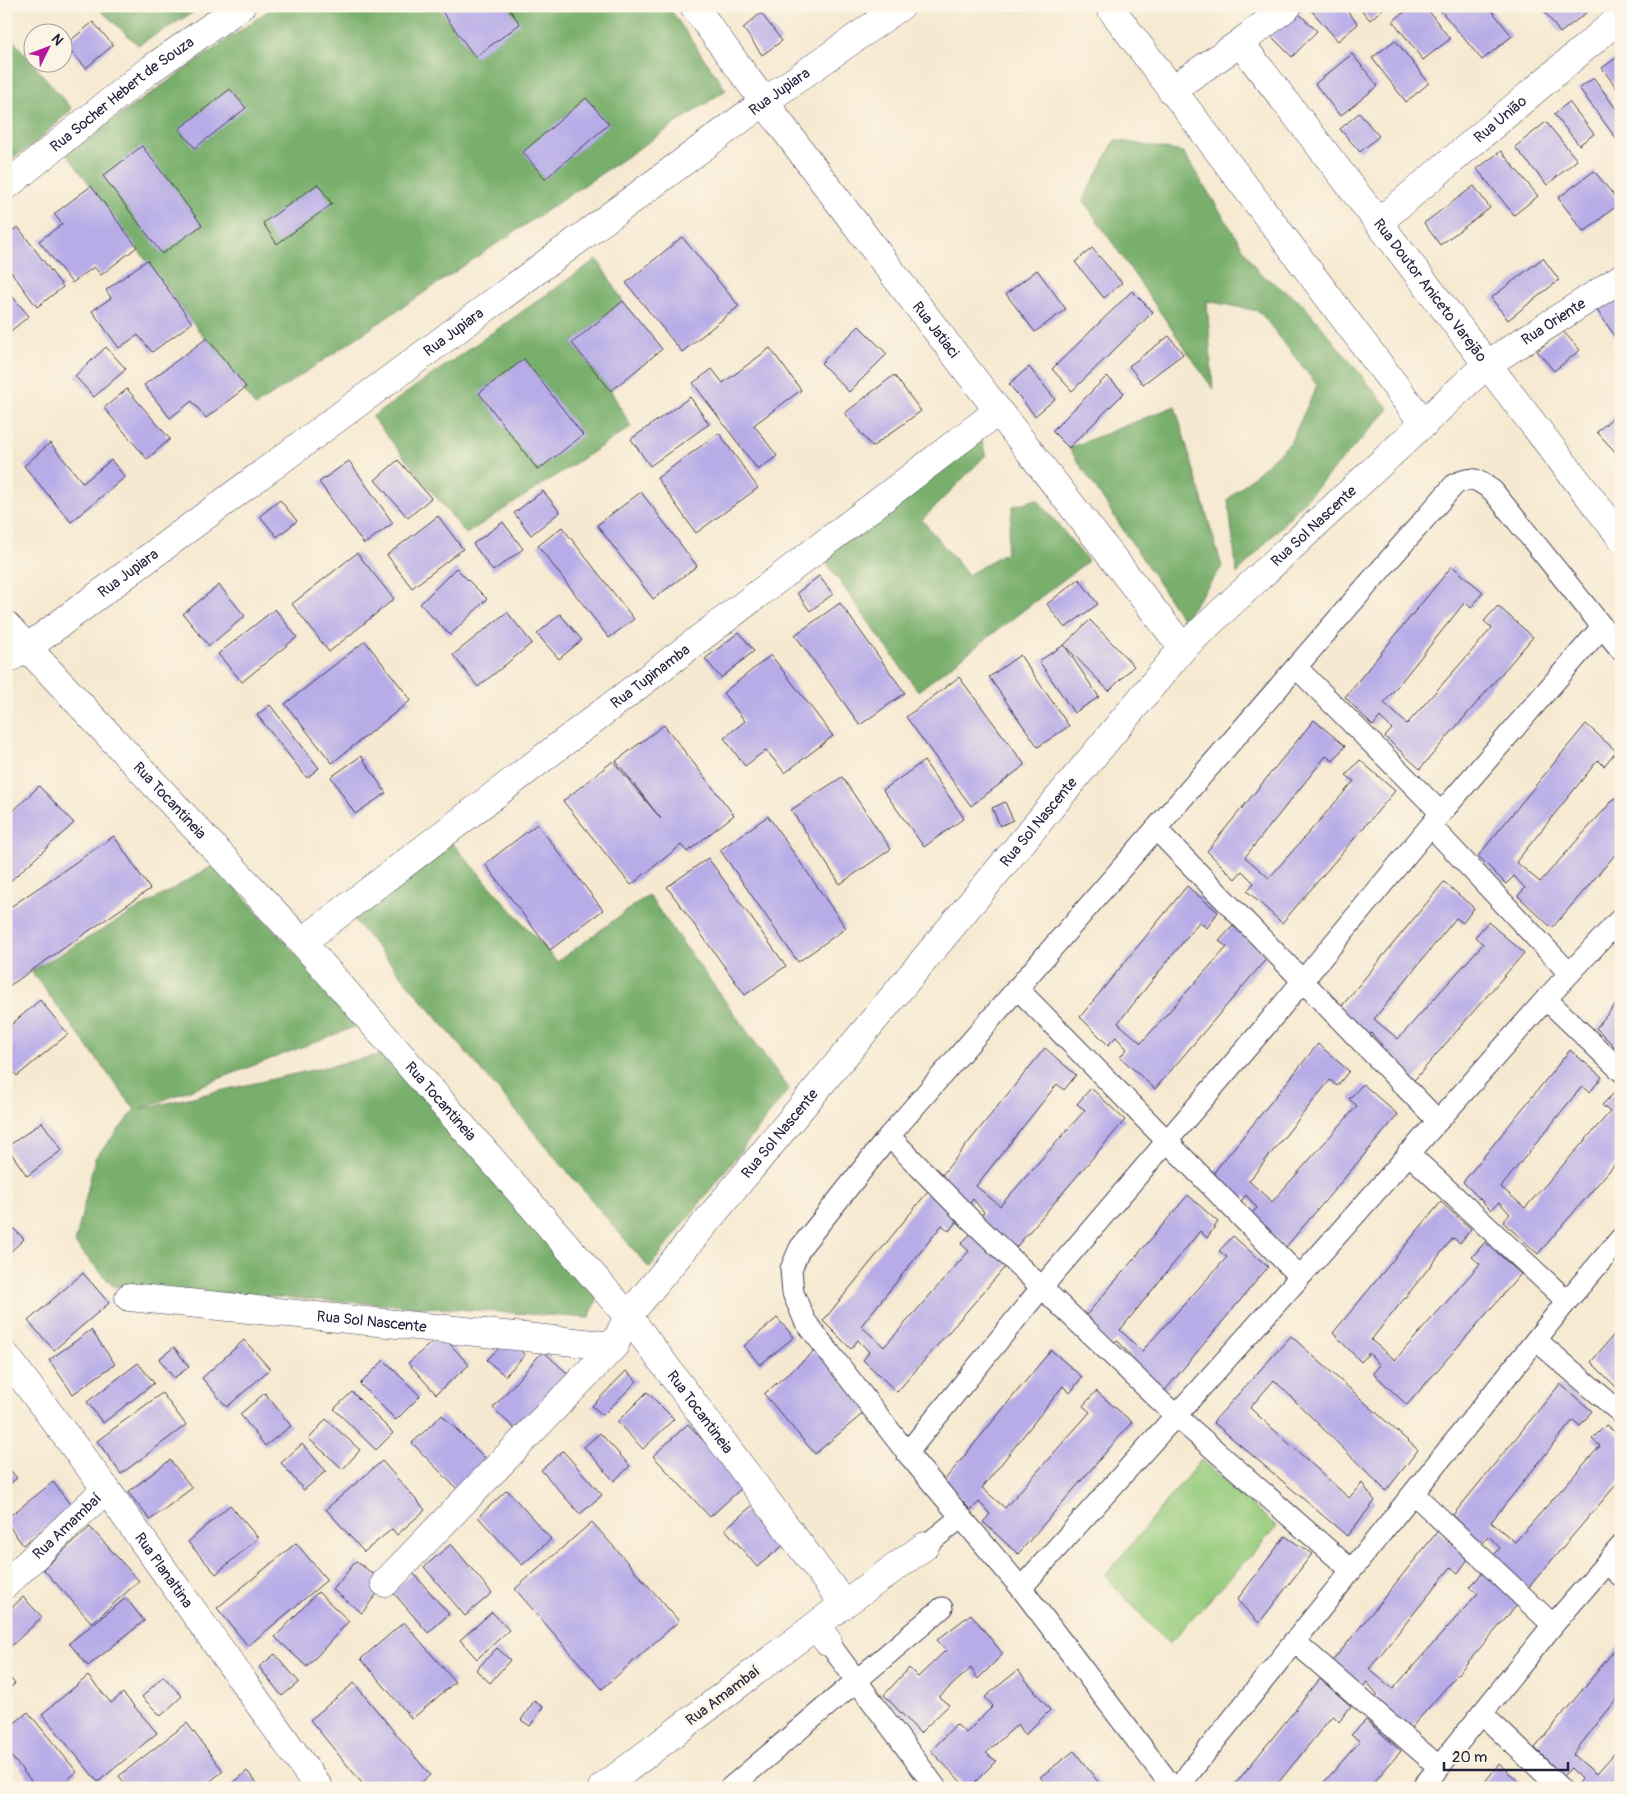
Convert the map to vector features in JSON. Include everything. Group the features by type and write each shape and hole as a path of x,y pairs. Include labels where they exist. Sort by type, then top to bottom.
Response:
{"street":[{"name":"Rua Socher Hebert de Souza","path":"6,186 148,71 241,6"},
{"name":"Rua Jatiaci","path":"694,6 764,102 998,411 1183,648"},
{"name":"Rua Jupiara","path":"16,654 764,102 902,6"},
{"path":"1109,6 1181,84 1432,416"},
{"path":"1181,84 1288,6"},
{"name":"Rua União","path":"1379,222 1621,17"},
{"name":"Rua Doutor Aniceto Varejão","path":"1232,48 1379,222 1480,370 1621,537"},
{"name":"Rua Oriente","path":"1480,370 1621,278"},
{"name":"Rua Sol Nascente","path":"385,1583 614,1346 628,1316 1183,648 1480,370"},
{"name":"Rua Tupinamba","path":"302,942 998,411"},
{"name":"Rua Tocantineia","path":"6,625 16,654 302,942 628,1316 844,1604"},
{"name":"Rua Sol Nascente","path":"129,1297 614,1346"},
{"name":"Rua Planaltina","path":"6,1356 106,1489 319,1788"},
{"name":"Rua Amambaí","path":"6,1584 106,1489"},
{"name":"Rua Amambaí","path":"602,1788 822,1634 844,1604 926,1546"}],"lane":[{"path":"1173,1788 1021,1588 907,1453 805,1321 792,1293 791,1269 800,1248 889,1136 1456,484 1466,478 1478,480 1493,491 1621,650"},
{"path":"907,1453 1042,1287 1303,981 1436,819 1602,627"},
{"path":"1296,667 1436,819 1569,973"},
{"path":"1156,829 1438,1121"},
{"path":"1021,1588 1569,973 1621,918"},
{"path":"1017,988 1300,1277"},
{"path":"1546,999 1621,1070"},
{"path":"889,1136 969,1218 1176,1416 1351,1570"},
{"path":"1408,1153 1567,1301"},
{"path":"1179,1788 1294,1641 1414,1494 1567,1301 1621,1238"},
{"path":"1536,1340 1621,1413"},
{"path":"1414,1494 1553,1625"},
{"path":"926,1546 960,1518"},
{"path":"1422,1788 1553,1625 1614,1569 1621,1546"},
{"path":"730,1788 942,1608"},
{"path":"822,1634 936,1788"},
{"path":"1294,1641 1439,1767"},
{"path":"1482,1714 1560,1788"}],"green space":[{"path":"96,6 204,6 138,45"},
{"path":"275,6 668,6 726,90 255,406 66,153"},
{"path":"6,32 22,51 22,72 40,72 72,109 33,145 6,162"},
{"path":"1115,140 1183,152 1258,272 1302,303 1389,409 1237,574 1228,499 1290,443 1317,385 1259,311 1207,301 1213,389 1083,200"},
{"path":"597,259 623,301 572,343 611,391 631,427 466,534 372,417"},
{"path":"1175,406 1222,567 1183,620 1069,448"},
{"path":"980,435 986,455 922,520 968,575 1006,552 1013,506 1037,499 1088,561 918,691 817,550"},
{"path":"440,829 557,962 648,895 789,1089 649,1268 348,913"},
{"path":"214,865 362,1024 140,1109 392,1052 603,1286 589,1318 113,1286 75,1244 95,1158 135,1110 31,971"},
{"path":"1201,1460 1277,1527 1169,1644 1105,1576"}],"building":[{"path":"438,6 507,6 520,24 475,57"},
{"path":"1314,6 1343,6 1358,24 1338,41 1310,9"},
{"path":"1358,6 1386,6 1370,20"},
{"path":"1412,6 1425,6 1450,39 1423,60 1393,21"},
{"path":"1447,6 1488,6 1512,36 1482,60 1441,11"},
{"path":"1541,6 1595,6 1560,33"},
{"path":"1295,10 1317,31 1292,57 1270,35"},
{"path":"761,13 782,41 762,55 743,28"},
{"path":"93,22 113,45 86,68 72,53 72,39"},
{"path":"1395,40 1429,83 1406,102 1372,58"},
{"path":"1352,54 1378,86 1340,116 1315,84"},
{"path":"1619,56 1621,58 1621,94 1602,68"},
{"path":"1594,78 1621,116 1621,145 1579,88"},
{"path":"230,89 246,108 195,148 179,129"},
{"path":"586,98 609,124 545,179 523,152"},
{"path":"1569,102 1594,134 1579,145 1554,114"},
{"path":"1359,113 1379,136 1360,152 1340,129"},
{"path":"1546,122 1577,160 1547,185 1515,147"},
{"path":"142,146 202,225 162,254 103,176"},
{"path":"1501,151 1538,196 1514,215 1477,169"},
{"path":"1594,171 1620,203 1584,232 1558,198"},
{"path":"318,184 332,204 277,244 263,223"},
{"path":"91,186 137,247 101,275 94,267 72,283 39,241 62,224 54,214"},
{"path":"1474,186 1490,208 1440,245 1424,223"},
{"path":"18,227 63,287 37,307 6,265 6,235"},
{"path":"682,237 739,306 682,352 626,283"},
{"path":"1092,248 1122,283 1104,298 1075,262"},
{"path":"1543,258 1559,280 1508,320 1491,298"},
{"path":"147,260 192,323 152,352 138,335 119,348 92,311 111,298 106,290"},
{"path":"1037,270 1066,309 1035,332 1006,294"},
{"path":"6,289 29,316 6,335"},
{"path":"1132,291 1153,312 1072,391 1052,369"},
{"path":"1621,293 1621,331 1614,335 1597,310"},
{"path":"623,301 662,349 611,391 572,343"},
{"path":"859,326 887,354 849,392 821,363"},
{"path":"1562,330 1580,350 1554,371 1537,351"},
{"path":"1169,336 1183,354 1143,384 1129,366"},
{"path":"207,338 246,387 206,418 192,401 170,418 144,385"},
{"path":"106,347 126,369 94,397 75,376"},
{"path":"770,348 801,390 754,425 777,456 758,470 693,383 712,369 723,383"},
{"path":"524,359 583,435 538,470 479,393"},
{"path":"1029,367 1055,399 1035,416 1009,384"},
{"path":"894,375 921,411 872,447 845,413"},
{"path":"1107,376 1124,393 1069,448 1052,431"},
{"path":"127,389 170,439 147,459 104,408"},
{"path":"690,397 709,424 650,466 631,439"},
{"path":"1621,410 1621,458 1597,432"},
{"path":"719,433 758,488 696,533 657,478"},
{"path":"50,443 83,483 111,460 125,477 71,522 24,466"},
{"path":"398,460 431,498 408,518 375,480"},
{"path":"349,461 393,523 364,544 319,482"},
{"path":"543,491 560,512 531,535 514,513"},
{"path":"641,492 697,566 653,599 597,525"},
{"path":"280,500 297,521 277,537 260,516"},
{"path":"438,516 463,549 412,588 387,555"},
{"path":"503,522 523,549 493,571 473,544"},
{"path":"562,527 634,619 609,638 538,546"},
{"path":"357,553 394,599 329,652 292,604"},
{"path":"1452,566 1483,592 1471,608 1465,602 1384,703 1407,724 1492,628 1484,621 1498,606 1533,637 1420,769 1385,737 1392,729 1380,717 1373,726 1345,697"},
{"path":"456,568 487,599 450,635 420,604"},
{"path":"819,576 833,594 810,611 797,593"},
{"path":"1079,579 1098,604 1065,628 1047,604"},
{"path":"219,585 245,616 209,646 183,614"},
{"path":"840,603 905,693 860,725 795,635"},
{"path":"275,609 297,637 242,682 218,654"},
{"path":"507,612 532,643 478,687 453,655"},
{"path":"560,614 582,640 559,659 537,634"},
{"path":"1090,620 1134,666 1109,691 1064,645"},
{"path":"739,632 754,651 721,678 705,659"},
{"path":"365,641 411,700 332,763 285,704"},
{"path":"1064,645 1099,697 1074,713 1039,661"},
{"path":"771,655 833,736 785,773 766,750 745,766 724,738 745,721 723,693"},
{"path":"1020,655 1069,726 1038,747 989,677"},
{"path":"959,677 1025,765 971,806 906,717"},
{"path":"270,705 319,768 307,778 257,715"},
{"path":"1314,720 1345,746 1333,761 1326,756 1245,857 1269,878 1354,781 1346,775 1360,760 1395,791 1282,923 1247,891 1254,883 1242,871 1235,879 1207,851"},
{"path":"1586,724 1616,751 1604,766 1598,760 1516,862 1540,882 1621,791 1621,848 1552,928 1518,896 1525,888 1514,876 1506,884 1478,856"},
{"path":"664,725 734,815 687,852 681,845 631,885 563,801 613,761 661,819 616,761"},
{"path":"361,756 386,793 355,814 331,777"},
{"path":"924,761 964,818 924,847 883,790"},
{"path":"842,777 891,849 840,884 791,810"},
{"path":"39,786 74,823 6,885 6,818"},
{"path":"1005,802 1013,820 1000,826 992,808"},
{"path":"768,816 846,928 798,962 720,850"},
{"path":"537,824 603,910 550,950 485,864"},
{"path":"114,836 150,889 6,988 6,910"},
{"path":"708,858 786,966 745,995 667,887"},
{"path":"1444,882 1474,908 1463,923 1456,918 1374,1019 1398,1039 1483,944 1475,937 1488,922 1524,953 1410,1085 1376,1053 1382,1045 1371,1033 1364,1042 1336,1013"},
{"path":"1187,886 1218,912 1207,928 1199,922 1118,1023 1141,1043 1227,947 1219,941 1233,926 1268,957 1155,1089 1120,1057 1127,1049 1116,1037 1108,1045 1080,1017"},
{"path":"1621,998 1621,1053 1596,1028"},
{"path":"40,1000 68,1034 17,1076 6,1063 6,1029"},
{"path":"1318,1044 1349,1071 1337,1086 1330,1080 1249,1181 1272,1202 1357,1106 1349,1099 1363,1084 1398,1115 1285,1248 1250,1215 1257,1208 1246,1195 1239,1204 1211,1176"},
{"path":"1045,1048 1076,1075 1064,1090 1057,1084 976,1186 1000,1206 1085,1110 1077,1104 1091,1088 1125,1120 1012,1252 978,1220 984,1212 973,1199 966,1208 938,1180"},
{"path":"1570,1050 1602,1077 1590,1092 1582,1086 1501,1187 1525,1208 1610,1112 1602,1105 1616,1091 1621,1095 1621,1157 1538,1254 1503,1222 1510,1214 1499,1202 1491,1210 1463,1182"},
{"path":"42,1122 62,1150 27,1176 7,1147"},
{"path":"930,1189 961,1215 949,1231 942,1225 861,1326 884,1347 969,1251 961,1244 975,1229 1011,1260 897,1392 863,1360 869,1352 858,1340 851,1349 823,1321"},
{"path":"1188,1195 1218,1222 1207,1238 1200,1231 1120,1330 1142,1351 1227,1257 1219,1251 1233,1236 1268,1267 1162,1394 1126,1362 1131,1356 1117,1340 1111,1346 1083,1319"},
{"path":"1441,1202 1471,1229 1460,1243 1453,1238 1371,1340 1395,1360 1480,1264 1472,1257 1485,1242 1521,1274 1407,1405 1373,1373 1380,1365 1369,1353 1361,1362 1333,1333"},
{"path":"6,1221 24,1239 6,1256"},
{"path":"83,1273 109,1303 54,1350 28,1321"},
{"path":"777,1318 794,1337 760,1365 744,1346"},
{"path":"1621,1326 1621,1388 1619,1390 1591,1362"},
{"path":"91,1330 115,1364 73,1394 49,1360"},
{"path":"441,1334 469,1365 436,1394 408,1363"},
{"path":"1291,1336 1418,1450 1386,1491 1274,1380 1250,1408 1349,1498 1362,1483 1375,1501 1347,1536 1213,1422"},
{"path":"508,1339 525,1355 505,1376 487,1360"},
{"path":"244,1340 270,1369 227,1407 202,1378"},
{"path":"174,1347 189,1367 174,1378 159,1359"},
{"path":"816,1350 867,1410 815,1454 764,1394"},
{"path":"1051,1350 1082,1377 1070,1393 1063,1386 982,1488 1005,1508 1090,1412 1083,1406 1096,1391 1132,1422 1018,1554 983,1522 990,1514 979,1502 971,1510 943,1482"},
{"path":"543,1351 568,1374 517,1431 493,1408"},
{"path":"384,1360 420,1396 396,1420 360,1384"},
{"path":"138,1363 154,1383 103,1423 87,1402"},
{"path":"626,1371 637,1381 603,1415 592,1406"},
{"path":"1560,1384 1592,1411 1580,1426 1573,1420 1491,1522 1515,1542 1600,1446 1592,1439 1606,1425 1621,1437 1621,1479 1528,1588 1493,1556 1500,1548 1489,1536 1482,1544 1453,1515"},
{"path":"352,1392 393,1433 376,1450 334,1409"},
{"path":"647,1392 674,1419 643,1449 617,1422"},
{"path":"162,1393 186,1425 121,1474 97,1441"},
{"path":"265,1393 291,1426 265,1446 240,1414"},
{"path":"442,1415 487,1460 457,1489 412,1443"},
{"path":"326,1419 360,1450 343,1469 309,1439"},
{"path":"688,1424 745,1485 710,1517 653,1456"},
{"path":"600,1433 630,1466 614,1481 584,1447"},
{"path":"302,1444 326,1471 304,1490 281,1463"},
{"path":"563,1451 602,1495 580,1514 541,1470"},
{"path":"170,1460 192,1488 150,1520 128,1492"},
{"path":"382,1461 425,1510 397,1535 392,1529 364,1552 326,1509"},
{"path":"6,1465 17,1478 6,1487"},
{"path":"53,1482 72,1507 23,1545 6,1522 6,1519"},
{"path":"507,1490 551,1539 522,1565 478,1517"},
{"path":"230,1505 258,1538 216,1574 188,1542"},
{"path":"753,1505 786,1543 757,1567 725,1529"},
{"path":"592,1522 679,1621 602,1689 515,1589"},
{"path":"90,1527 139,1581 92,1623 43,1569"},
{"path":"1438,1531 1469,1558 1458,1573 1451,1567 1369,1669 1393,1689 1478,1593 1470,1587 1484,1571 1519,1603 1405,1735 1371,1702 1378,1695 1367,1682 1359,1691 1331,1663"},
{"path":"1285,1536 1312,1554 1259,1623 1237,1600"},
{"path":"296,1543 327,1580 248,1646 217,1608"},
{"path":"451,1544 492,1593 465,1616 424,1567"},
{"path":"356,1561 385,1583 362,1613 333,1590"},
{"path":"413,1573 449,1614 428,1633 392,1591"},
{"path":"318,1592 349,1621 307,1667 275,1637"},
{"path":"23,1597 42,1617 6,1651 6,1613"},
{"path":"126,1598 144,1621 88,1666 69,1643"},
{"path":"492,1612 509,1630 477,1659 460,1640"},
{"path":"971,1614 1003,1654 978,1679 971,1668 939,1697 949,1705 920,1733 884,1695 909,1668 918,1677 946,1650 937,1640"},
{"path":"404,1622 455,1682 412,1719 361,1659"},
{"path":"1621,1642 1621,1694 1573,1754 1596,1774 1621,1746 1621,1788 1575,1788 1581,1779 1571,1768 1563,1776 1535,1748"},
{"path":"497,1648 510,1660 490,1683 476,1670"},
{"path":"275,1654 299,1682 282,1696 259,1667"},
{"path":"1018,1670 1050,1710 1025,1735 1018,1724 986,1753 996,1761 967,1788 931,1751 956,1724 966,1733 993,1706 985,1697"},
{"path":"6,1673 15,1684 6,1690"},
{"path":"88,1676 111,1703 123,1693 157,1733 98,1782 42,1714"},
{"path":"163,1676 182,1696 161,1716 142,1697"},
{"path":"1320,1679 1351,1706 1339,1722 1333,1715 1274,1788 1232,1788"},
{"path":"354,1683 430,1775 415,1788 366,1788 310,1720"},
{"path":"534,1701 543,1707 530,1726 521,1720"},
{"path":"28,1712 77,1772 57,1788 37,1788 6,1750 6,1730"},
{"path":"1366,1720 1401,1751 1369,1788 1319,1788 1360,1741 1351,1735"},
{"path":"187,1723 223,1771 202,1788 128,1788 119,1776"},
{"path":"1074,1751 1103,1788 1048,1788 1040,1777"},
{"path":"1499,1764 1526,1788 1480,1788"},
{"path":"247,1771 261,1788 228,1788"}]}
